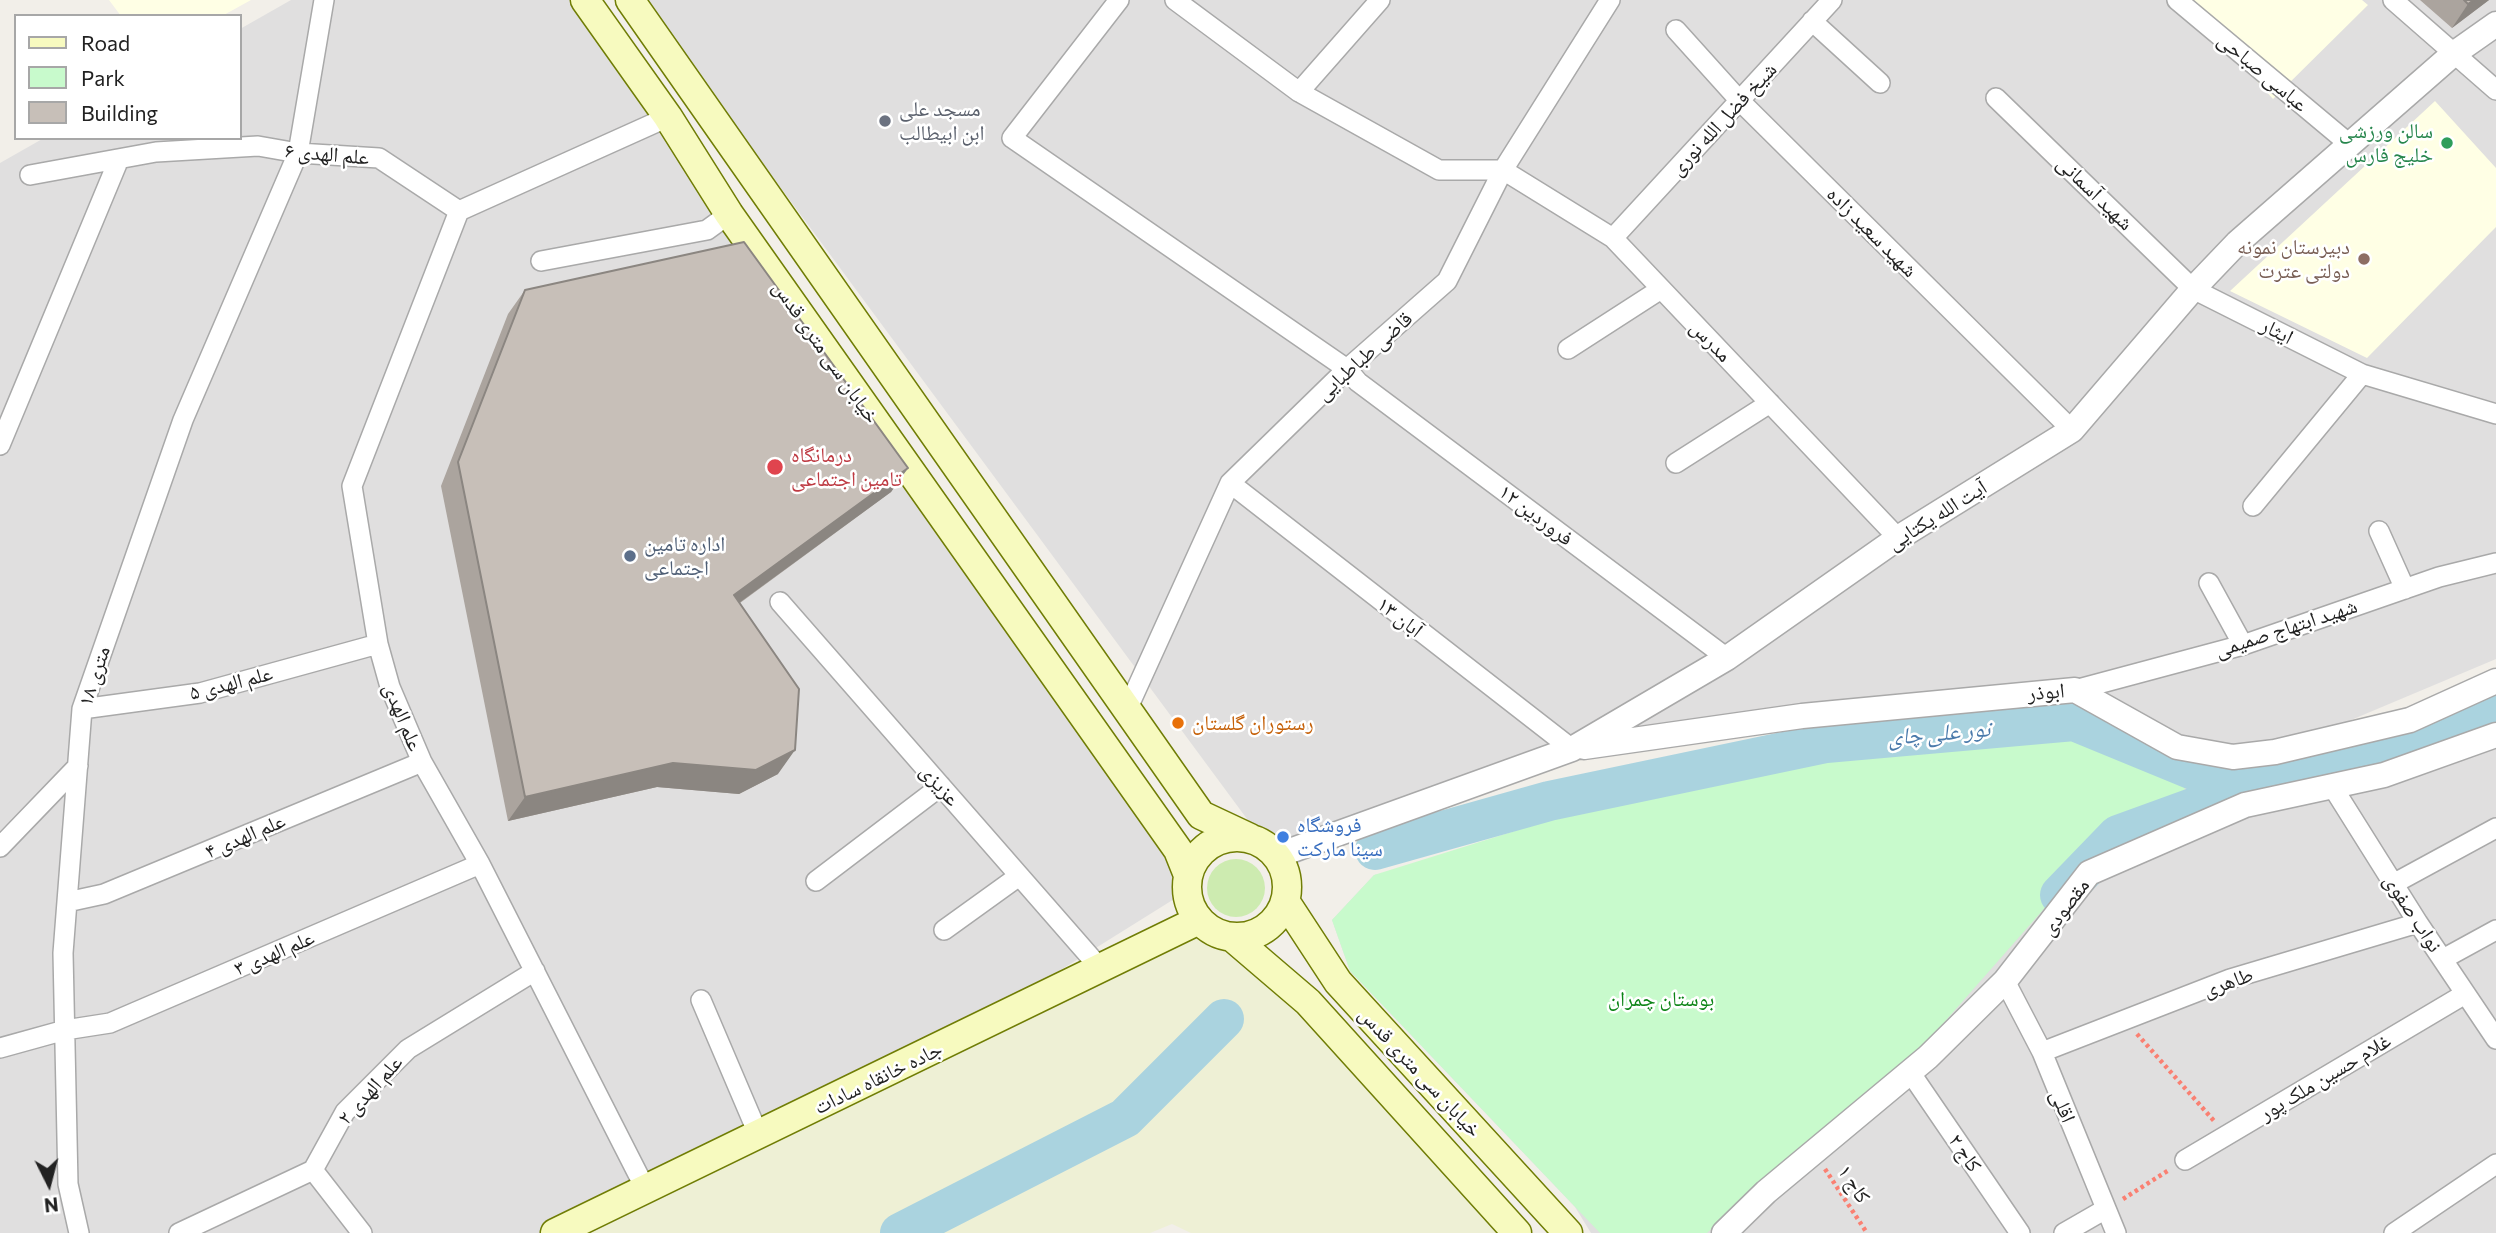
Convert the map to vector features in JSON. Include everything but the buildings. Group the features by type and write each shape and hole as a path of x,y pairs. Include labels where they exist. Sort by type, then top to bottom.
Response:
{"main road":[{"name":"خیابان سی متری قدس","path":"585,0 668,117 729,215 1178,850 1188,875"},
{"name":"خیابان سی متری قدس","path":"630,0 1126,712 1201,815 1250,838"},
{"path":"787,298 821,276"},
{"path":"1250,838 1264,845 1276,856 1284,870 1287,885 1285,901 1271,924 1253,934 1232,937 1220,934 1199,920 1187,897 1188,875 1194,861 1218,840 1250,838"},
{"name":"خیابان سی متری قدس","path":"1285,901 1338,982 1568,1233"},
{"name":"جاده خانقاه سادات","path":"555,1233 760,1136 1199,920"},
{"name":"خیابان سی متری قدس","path":"1232,937 1308,1002 1517,1233"}],"street":[{"name":"۱۸ متری","path":"79,1233 68,1184 63,953 82,709 183,420 298,153 324,0"},
{"name":"۱۲ فروردین","path":"1119,0 1012,138 1347,369 1358,382 1727,658"},
{"path":"1175,0 1300,92 1440,170 1503,170"},
{"path":"1300,92 1380,0"},
{"name":"قاضی طباطبایی","path":"1126,712 1230,483 1347,369 1447,281 1503,170 1610,0"},
{"name":"شیخ فضل الله نوری","path":"1613,238 1832,0"},
{"name":"عباسی صباحی","path":"2177,0 2348,143"},
{"path":"2393,0 2452,55 2496,90"},
{"path":"1812,22 1880,83"},
{"name":"آیت الله یکتایی","path":"1276,856 1572,749 1727,658 1898,538 2072,430 2193,289 2237,243 2348,143 2452,55 2496,24"},
{"name":"شهید سعید زاده","path":"1676,30 1740,101 2072,430"},
{"name":"شهید آسمانی","path":"1996,98 2193,289"},
{"path":"459,211 668,117"},
{"name":"علم الهدی ۶","path":"30,175 156,152 258,146 298,153 379,158 459,211"},
{"path":"0,445 119,159"},
{"name":"مدرس","path":"1503,170 1613,238 1898,538"},
{"name":"علم الهدی","path":"459,211 352,486 378,644 390,687 422,762 480,864 646,1190"},
{"path":"541,261 707,230 729,215"},
{"path":"1567,349 1661,289"},
{"name":"ایثار","path":"2193,289 2362,374 2496,414"},
{"path":"2253,506 2362,374"},
{"path":"1676,463 1770,403"},
{"name":"۱۳ آبان","path":"1230,483 1572,749"},
{"path":"2379,530 2404,589"},
{"name":"شهید ابتهاج صمیمی","path":"2075,690 2243,645 2404,589 2496,563"},
{"path":"2209,583 2243,645"},
{"name":"عزیزی","path":"780,603 1100,968"},
{"name":"علم الهدی ۵","path":"82,709 200,693 378,644"},
{"name":"ابوذر","path":"1572,749 1802,716 2075,690 2177,747 2233,757 2275,752 2410,720 2496,681"},
{"name":"مقصودی","path":"1735,1229 1814,1152 1910,1072 2005,981 2089,873 2245,805 2384,775 2496,735"},
{"name":"علم الهدی ۴","path":"67,902 104,894 422,762"},
{"path":"0,846 78,766"},
{"path":"816,881 941,786"},
{"name":"نواب صفوی","path":"2332,786 2418,923 2496,1039"},
{"path":"2393,884 2496,828"},
{"name":"علم الهدی ۳","path":"0,1048 65,1030 110,1023 480,864"},
{"path":"944,930 1019,876"},
{"name":"طاهری","path":"2042,1052 2230,979 2418,923"},
{"path":"2443,959 2496,930"},
{"name":"علم الهدی ۲","path":"313,1170 345,1112 408,1049 535,971"},
{"name":"اقلی","path":"2005,981 2042,1052 2104,1210 2116,1233"},
{"name":"غلام حسین ملک پور","path":"2185,1160 2465,994"},
{"path":"701,1000 760,1136"},
{"name":"کاج ۲","path":"1910,1072 2020,1233"},
{"path":"2394,1233 2496,1164"},
{"path":"179,1233 313,1170 362,1233"},
{"path":"2064,1233 2104,1210"}],"path":[{"path":"2124,1021 2227,1135"},
{"name":"کاج ۱","path":"1814,1152 1867,1233"},
{"path":"2104,1210 2185,1160"}],"shaded area":[{"path":"109,0 251,0 226,14 120,14"},
{"path":"291,0 582,0 787,297 1187,891 926,1054 561,1233 0,1233 0,163 40,140 242,140 242,28"},
{"path":"642,0 2496,0 2496,659 2275,752 2190,748 2384,775 2496,735 2496,1233 1591,1233 1575,1207 1350,971 1332,920 1374,875 2058,730 2175,746 2075,690 1571,749 1284,869"},
{"path":"2183,0 2362,0 2368,5 2273,99"},
{"name":"دبیرستان نمونه دولتی عترت","path":"2435,101 2496,168 2496,227 2367,358 2230,291"},
{"path":"1200,922 1232,937 1511,1233 1191,1233 1172,1224 1150,1233 587,1233"}],"green space":[{"name":"بوستان چمران","path":"2058,730 2186,782 2180,810 2129,853 2064,886 1904,1068 1783,1163 1707,1233 1600,1233 1350,971 1332,920 1374,875 1681,779"},
{"path":"1236,859 1247,861 1260,872 1265,888 1263,899 1252,912 1236,917 1225,915 1212,904 1207,888 1209,877 1220,864"}],"waterway":[{"name":"نور علی چای","path":"1375,850 1549,801 1826,743 2074,721 2203,774 2271,779 2496,715"},
{"path":"2060,895 2118,835 2264,782"},
{"path":"900,1233 1125,1118 1224,1019"}],"place":[{"name":"مسجد علی ابن ابیطالب","path":"885,121"},
{"name":"سالن ورزشی خلیج فارس","path":"2447,143"},
{"name":"دبیرستان نمونه دولتی عترت","path":"2364,259"},
{"name":"درمانگاه تامین اجتماعی","path":"775,467"},
{"name":"اداره تامین اجتماعی","path":"630,556"},
{"name":"رستوران گلستان","path":"1178,723"},
{"name":"فروشگاه سینا مارکت","path":"1283,837"}]}
